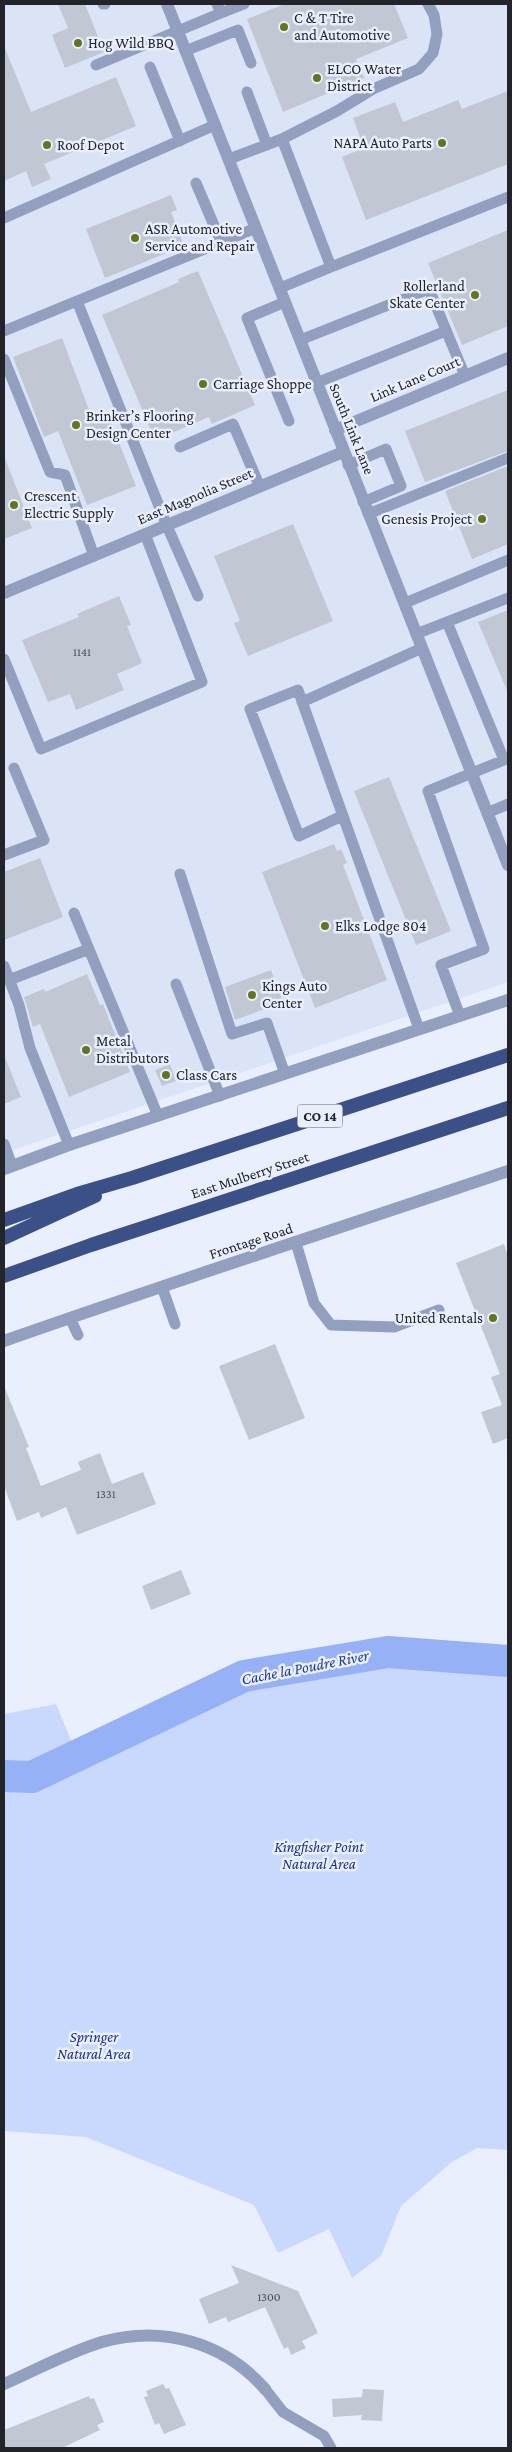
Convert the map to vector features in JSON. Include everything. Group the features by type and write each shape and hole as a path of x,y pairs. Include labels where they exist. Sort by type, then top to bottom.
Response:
{"highway":[{"name":"CO 14","path":"4,1220 77,1194 132,1178 508,1055"},
{"name":"East Mulberry Street","path":"4,1276 91,1245 508,1108"},
{"path":"4,1238 132,1178"}],"street":[{"name":"South Link Lane","path":"167,4 508,866"},
{"name":"Link Lane Court","path":"334,430 508,358"},
{"name":"East Magnolia Street","path":"4,593 343,452"},
{"path":"8,1168 69,1145 508,1000"},
{"name":"Frontage Road","path":"4,1341 162,1287 507,1175"},
{"path":"4,2384 100,2343 125,2337 152,2335 190,2340 219,2352 241,2366 265,2389"}],"lane":[{"path":"96,64 177,30 219,8 244,4"},
{"path":"229,159 282,139 337,111 373,89 420,69 432,53 437,34 434,15 428,4"},
{"path":"186,51 238,30 251,63"},
{"path":"150,67 180,141"},
{"path":"247,92 267,145"},
{"path":"4,218 215,125"},
{"path":"282,139 331,267"},
{"path":"196,183 221,242"},
{"path":"280,288 410,238 508,197"},
{"path":"4,331 256,228"},
{"path":"300,340 429,289 465,376"},
{"path":"78,301 167,526 198,596"},
{"path":"285,302 247,318 289,421"},
{"path":"316,384 446,331"},
{"path":"4,359 50,472 65,475 94,556"},
{"path":"180,447 233,424 260,487"},
{"path":"348,465 386,449 406,499"},
{"path":"368,514 508,458"},
{"path":"363,502 401,486"},
{"path":"4,659 41,748 202,682 145,534"},
{"path":"405,603 508,560"},
{"path":"416,634 508,598"},
{"path":"447,622 506,759 428,790 484,949 441,965 460,1016"},
{"path":"302,702 422,648"},
{"path":"342,816 299,836 250,709 298,690 419,1029"},
{"path":"4,855 44,840 14,768"},
{"path":"487,812 508,804"},
{"path":"180,874 232,1034 267,1023 286,1074"},
{"path":"74,913 158,1116"},
{"path":"10,980 89,949"},
{"path":"4,966 19,1005 30,1048 69,1145"},
{"path":"176,984 220,1096"},
{"path":"4,1144 8,1168"},
{"path":"296,1243 314,1303 331,1325 394,1327 439,1310"},
{"path":"162,1287 175,1324"},
{"path":"70,1318 78,1335"},
{"path":"265,2389 283,2412 324,2436 331,2448"}],"shaded area":[{"path":"4,4 508,4 508,982 4,1153"}],"green space":[{"name":"Kingfisher Point Natural Area","path":"388,1652 508,1661 508,2150 477,2148 452,2162 401,2206 381,2256 352,2278 329,2229 278,2253 254,2205 86,2137 4,2131 4,1714 56,1704 77,1755 244,1676"}],"building":[{"name":"Hog Wild BBQ","path":"58,4 85,4 104,52 65,68 52,35 68,28"},
{"path":"285,4 394,4 408,38 356,59 364,78 283,112 247,19"},
{"name":"Roof Depot","path":"4,46 31,112 116,77 136,126 44,164 51,179 32,187 26,171 4,181"},
{"name":"NAPA Auto Parts","path":"508,91 508,164 366,220 342,157 364,148 353,118 395,102 403,122 458,100 462,109"},
{"name":"ASR Automotive Service and Repair","path":"171,195 177,210 171,212 184,246 105,278 86,229"},
{"name":"Rollerland Skate Center","path":"508,230 508,326 462,345 428,263"},
{"path":"198,271 255,405 212,424 209,417 155,440 102,315 179,282 178,279"},
{"name":"Brinker’s Flooring Design Center","path":"62,338 92,418 107,412 136,486 87,505 58,431 44,437 13,357"},
{"path":"508,390 508,451 425,482 405,431"},
{"name":"Crescent Electric Supply","path":"4,456 32,528 4,539"},
{"name":"Genesis Project","path":"508,466 508,544 472,559 445,491"},
{"path":"293,524 333,621 248,656 234,623 240,621 214,556"},
{"path":"119,596 131,625 127,626 142,663 117,674 124,690 76,710 70,694 48,702 22,640 79,617 77,614"},
{"path":"508,610 508,693 478,622"},
{"path":"389,777 451,931 416,945 354,791"},
{"name":"Elks Lodge 804","path":"334,844 337,851 341,849 347,863 343,865 387,980 315,1008 262,872"},
{"path":"40,858 63,917 4,940 4,872"},
{"name":"Kings Auto Center","path":"271,970 283,1002 235,1020 225,987"},
{"name":"Metal Distributors","path":"87,974 100,1005 103,1004 130,1072 69,1097 40,1024 33,1027 24,997 44,989 45,992"},
{"path":"4,1055 21,1097 4,1104"},
{"name":"Class Cars","path":"170,1064 176,1081 162,1086 155,1070"},
{"name":"United Rentals","path":"504,1244 508,1256 508,1438 493,1444 481,1412 502,1405 491,1377 500,1374 456,1263"},
{"path":"275,1344 305,1418 249,1440 219,1366"},
{"path":"4,1386 29,1447 26,1448 41,1486 81,1470 78,1462 100,1453 112,1484 143,1472 156,1504 77,1535 66,1507 41,1518 39,1512 17,1521 4,1486"},
{"path":"181,1570 191,1594 151,1610 142,1586"},
{"path":"231,2265 298,2291 318,2333 302,2341 306,2348 291,2355 288,2347 284,2349 265,2307 228,2322 226,2317 209,2324 199,2299 239,2283"},
{"path":"163,2384 166,2389 169,2388 186,2425 164,2434 159,2423 155,2425 144,2397 148,2396 146,2391"},
{"path":"363,2389 384,2390 382,2421 361,2420 362,2415 333,2417 332,2399 362,2397"},
{"path":"89,2396 90,2399 94,2398 104,2422 97,2425 100,2430 62,2448 4,2448 4,2430"}],"waterway":[{"name":"Cache la Poudre River","path":"4,1776 32,1777 244,1676 388,1652 508,1661"}],"place":[{"name":"C & T Tire and Automotive","path":"284,27"},
{"name":"Hog Wild BBQ","path":"78,43"},
{"name":"ELCO Water District","path":"317,78"},
{"name":"NAPA Auto Parts","path":"442,143"},
{"name":"Roof Depot","path":"47,145"},
{"name":"ASR Automotive Service and Repair","path":"135,238"},
{"name":"Rollerland Skate Center","path":"475,295"},
{"name":"Carriage Shoppe","path":"203,384"},
{"name":"Brinker’s Flooring Design Center","path":"76,425"},
{"name":"Crescent Electric Supply","path":"14,505"},
{"name":"Genesis Project","path":"482,519"},
{"name":"Elks Lodge 804","path":"325,926"},
{"name":"Kings Auto Center","path":"252,995"},
{"name":"Metal Distributors","path":"86,1050"},
{"name":"Class Cars","path":"166,1075"},
{"name":"United Rentals","path":"493,1318"}],"park label":[{"name":"Springer Natural Area","path":"94,2046"}]}
